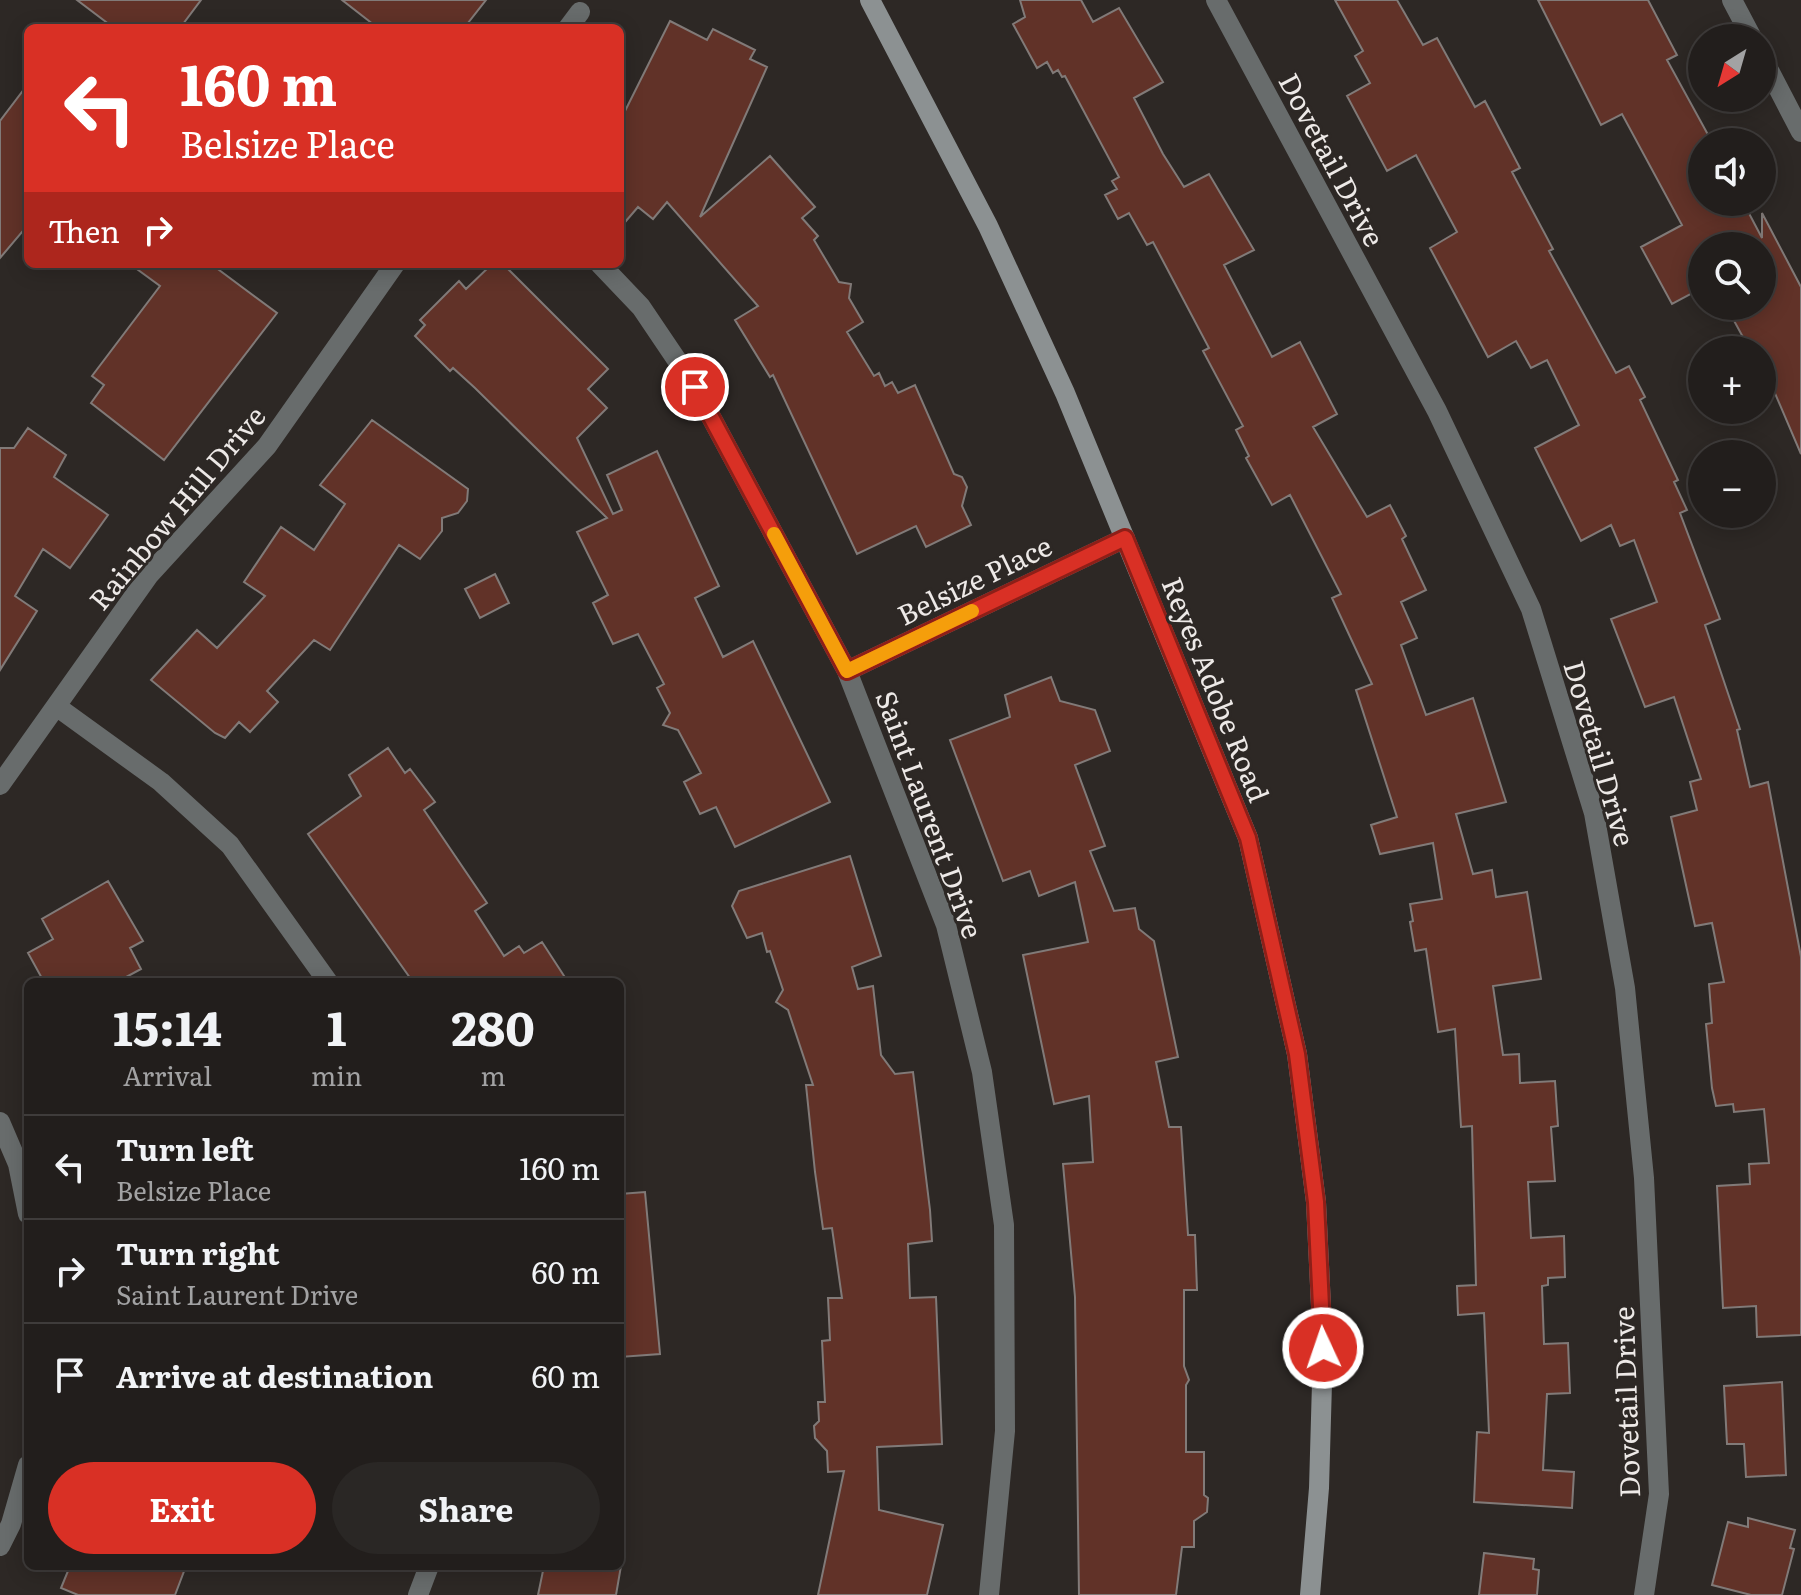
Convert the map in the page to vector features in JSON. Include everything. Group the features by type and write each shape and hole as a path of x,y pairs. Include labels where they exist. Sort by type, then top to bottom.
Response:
{"street":[{"name":"Reyes Adobe Road","path":"870,0 994,240 1065,393 1248,838 1297,1054 1316,1202 1323,1348 1319,1488 1310,1595"},
{"name":"Dovetail Drive","path":"1216,0 1437,411 1524,595 1594,813 1625,988 1644,1178 1659,1494 1644,1595"},
{"path":"1732,0 1745,24"},
{"path":"1776,84 1801,132"},
{"name":"Rainbow Hill Drive","path":"0,785 149,575 267,446 392,268"},
{"name":"Saint Laurent Drive","path":"604,268 641,307 695,387 847,671 946,925 982,1072 1004,1225 1005,1431 989,1595"},
{"name":"Belsize Place","path":"847,671 1125,538"},
{"path":"56,706 161,782 230,845 325,978"},
{"path":"0,1122 18,1164 24,1194"},
{"path":"0,1546 11,1524 24,1479"},
{"path":"418,1595 427,1570"}],"building":[{"path":"77,0 201,0 183,24 109,24"},
{"path":"342,0 486,0 467,24 373,24"},
{"path":"1020,0 1081,0 1093,22 1119,8 1163,82 1134,98 1163,154 1184,187 1209,174 1254,250 1224,265 1272,357 1300,342 1337,414 1313,427 1367,517 1390,505 1406,536 1402,539 1426,590 1401,602 1417,638 1401,645 1426,715 1473,698 1506,802 1456,814 1473,874 1492,870 1496,897 1527,892 1541,979 1493,986 1503,1055 1519,1054 1520,1083 1555,1081 1558,1126 1551,1127 1555,1181 1528,1182 1531,1238 1564,1236 1565,1277 1548,1278 1548,1285 1542,1286 1544,1344 1568,1343 1570,1393 1547,1394 1543,1470 1574,1472 1572,1508 1474,1502 1477,1432 1489,1433 1484,1313 1458,1315 1457,1286 1476,1285 1472,1126 1461,1127 1455,1029 1438,1032 1426,949 1415,951 1410,922 1413,921 1410,904 1442,899 1433,843 1380,854 1371,825 1397,817 1356,690 1372,684 1332,598 1341,594 1290,495 1272,505 1246,458 1249,456 1236,430 1243,426 1203,351 1209,348 1153,242 1147,245 1129,213 1118,219 1105,195 1117,189 1112,181 1119,177 1065,76 1062,77 1058,70 1053,73 1047,62 1037,68 1013,24 1025,17"},
{"path":"1335,0 1397,0 1423,45 1437,38 1475,107 1485,101 1520,168 1512,172 1553,249 1549,251 1616,373 1629,366 1645,397 1640,400 1678,480 1674,482 1687,510 1680,513 1720,619 1705,625 1740,729 1737,730 1750,787 1768,782 1801,957 1801,1335 1757,1337 1756,1306 1723,1308 1717,1186 1750,1184 1749,1164 1769,1163 1764,1109 1734,1112 1733,1104 1716,1106 1706,1024 1712,1023 1709,984 1724,982 1712,923 1695,926 1671,817 1697,810 1690,782 1701,779 1674,697 1645,707 1611,619 1657,602 1634,540 1620,546 1611,525 1581,541 1535,448 1579,425 1547,360 1531,368 1516,341 1488,357 1430,248 1457,232 1416,155 1387,171 1347,96 1370,83 1355,56 1363,51"},
{"path":"1538,0 1648,0 1677,55 1667,60 1688,98 1688,112 1696,112 1704,128 1688,128 1688,216 1750,216 1759,232 1688,232 1688,295 1672,304 1641,247 1682,225 1622,114 1601,125"},
{"path":"670,21 707,40 713,29 755,50 750,59 767,67 700,217 770,156 815,207 802,218 818,236 814,240 839,282 851,284 849,298 863,322 847,332 874,376 879,373 885,386 892,382 898,393 915,385 954,474 962,477 967,487 962,506 971,525 926,547 916,526 857,554 773,375 770,377 735,320 758,306 667,202 653,219 638,207 624,223 624,113"},
{"path":"24,89 24,230 0,258 0,121"},
{"path":"1764,216 1772,232 1762,232"},
{"path":"1776,240 1801,287 1801,454 1776,396 1776,336 1742,336 1734,320 1776,320"},
{"path":"135,268 216,268 277,313 164,460 91,403 104,385 92,376 160,286"},
{"path":"488,268 507,268 608,369 588,389 607,408 577,438 613,514 622,510 607,475 657,451 719,586 695,598 723,657 753,641 830,802 735,847 716,807 700,814 684,782 701,773 678,730 663,725 670,713 657,688 664,684 638,634 613,644 593,603 608,595 577,532 607,518 475,388 453,368 450,371 415,336 425,325 420,320 459,281 466,289"},
{"path":"372,420 468,489 467,501 458,513 442,518 442,531 420,559 399,545 330,650 314,640 267,691 278,702 250,732 239,722 225,738 151,680 197,630 217,648 265,596 244,582 281,527 314,550 345,504 320,485"},
{"path":"28,428 66,455 54,477 108,515 70,568 43,549 15,596 37,611 0,670 0,448 14,448"},
{"path":"495,574 509,603 480,618 465,589"},
{"path":"1051,677 1060,701 1095,710 1110,751 1075,765 1105,846 1090,851 1114,911 1135,908 1139,929 1154,941 1178,1057 1156,1062 1169,1127 1181,1127 1188,1235 1195,1235 1197,1290 1184,1290 1184,1366 1189,1380 1186,1385 1186,1452 1204,1452 1204,1495 1208,1498 1207,1512 1194,1521 1194,1547 1182,1547 1176,1595 1079,1595 1075,1297 1063,1164 1093,1162 1089,1096 1054,1104 1023,955 1088,942 1075,882 1039,896 1030,871 1003,881 950,740 1010,717 1005,695"},
{"path":"388,748 405,773 410,769 435,802 424,810 487,903 475,911 504,956 519,946 524,953 542,942 565,978 410,978 308,834 361,796 349,775"},
{"path":"850,856 881,956 852,967 858,989 873,986 881,1055 895,1074 913,1072 930,1210 932,1241 908,1244 910,1298 936,1297 942,1444 877,1447 879,1510 943,1525 927,1595 818,1595 844,1471 828,1472 827,1451 815,1438 814,1426 819,1421 818,1402 825,1402 822,1341 830,1340 828,1298 842,1298 832,1228 823,1229 815,1172 806,1085 813,1085 788,1010 776,1002 783,990 762,933 747,938 732,906 739,891"},
{"path":"108,881 143,941 130,948 141,969 124,978 42,978 28,953 53,939 42,919"},
{"path":"645,1192 660,1354 624,1357 624,1194"},
{"path":"1782,1382 1786,1475 1746,1477 1744,1444 1727,1444 1724,1386"},
{"path":"1748,1518 1795,1530 1790,1548 1794,1549 1782,1595 1751,1595 1712,1585 1728,1522 1748,1527"},
{"path":"1484,1553 1534,1559 1533,1569 1539,1570 1537,1595 1479,1595"},
{"path":"68,1570 184,1570 175,1595 78,1595 61,1588"},
{"path":"543,1570 620,1570 616,1595 538,1595"}],"slow traffic":[{"path":"774,534 847,671 972,611"}],"route":[{"path":"695,387 847,671 1125,538 1248,838 1297,1054 1316,1202 1323,1348"}]}
